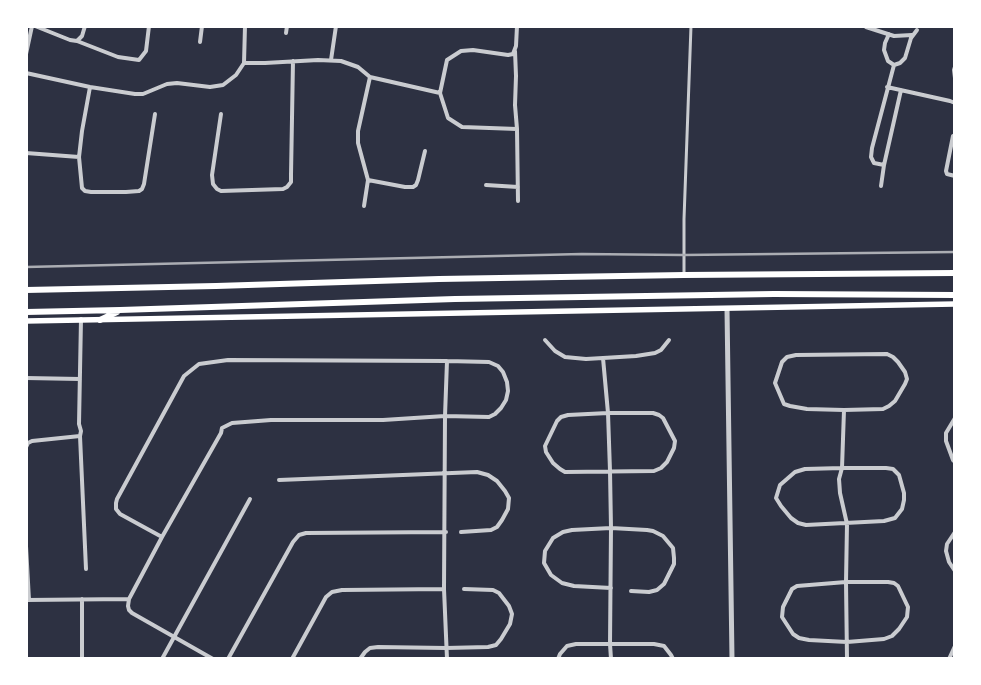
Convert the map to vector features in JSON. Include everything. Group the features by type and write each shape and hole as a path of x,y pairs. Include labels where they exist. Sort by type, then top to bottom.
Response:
{"main road":[{"path":"26,290 439,279 955,273"},
{"path":"26,312 475,299 774,294 955,295"},
{"path":"26,321 955,304"},
{"path":"100,320 120,310"}],"street":[{"path":"26,54 34,26 118,57 139,60 146,51 149,26"},
{"path":"77,41 82,36 85,26"},
{"path":"200,42 202,26"},
{"path":"26,73 90,87 134,94 143,94 167,84 177,83 210,87 223,85 236,75 244,63 245,26"},
{"path":"286,33 287,26"},
{"path":"331,60 336,26"},
{"path":"518,26 515,51 518,201"},
{"path":"684,275 684,219 691,26"},
{"path":"866,27 894,36 912,35"},
{"path":"894,65 900,63 905,58 912,35 917,30"},
{"path":"889,34 884,50 888,61 894,65"},
{"path":"515,51 513,54 508,55 473,50 461,51 448,60 440,93 448,118 462,127 517,129"},
{"path":"221,114 212,176 217,189 221,191 283,189 288,187 291,182 293,61"},
{"path":"244,63 342,61 358,67 370,77 440,93"},
{"path":"884,165 874,163 871,157 894,65"},
{"path":"955,67 955,78"},
{"path":"364,206 368,180 358,143 360,119 370,77"},
{"path":"90,87 79,157 82,188 86,191 139,191 142,189 155,114"},
{"path":"887,87 955,103"},
{"path":"881,186 901,90"},
{"path":"955,135 953,136 946,171 947,174 955,176"},
{"path":"368,180 405,187 416,185 425,151"},
{"path":"26,153 79,157"},
{"path":"486,186 518,186"},
{"path":"727,309 732,659"},
{"path":"82,319 80,436 86,569"},
{"path":"545,340 555,351 565,357 586,359 655,353 661,350 669,340"},
{"path":"887,354 898,362 905,372 906,379 895,401 883,409 844,410 807,409 784,404 776,383 782,362 787,357 796,355 887,354"},
{"path":"603,358 608,413 610,471 611,659"},
{"path":"162,538 120,514 116,509 117,499 184,376 199,364 228,360 489,362 498,366 504,372 508,391 506,400 501,408 489,417 445,416 383,420 271,420 232,423 222,428 221,433 129,599 128,606 132,613 213,659"},
{"path":"447,361 444,589 447,659"},
{"path":"26,378 80,379"},
{"path":"844,410 842,468 839,479 847,524 847,659"},
{"path":"608,413 653,413 663,418 675,441 668,462 654,471 565,472 560,470 546,452 545,446 557,421 568,415 608,413"},
{"path":"955,418 946,433 946,441 955,462"},
{"path":"27,444 32,441 80,436"},
{"path":"842,468 886,468 893,470 899,476 904,493 902,509 895,518 884,522 806,525 798,523 791,518 776,498 780,485 795,472 804,469 842,468"},
{"path":"279,480 477,472 498,481 509,498 508,509 502,520 496,528 491,530 461,532"},
{"path":"162,659 250,499"},
{"path":"611,588 574,586 562,583 551,575 544,563 546,551 553,538 563,532 572,530 611,528 653,531 663,536 673,548 674,558 674,564 664,584 657,590 649,592 631,591"},
{"path":"228,659 293,542 299,535 306,533 446,532"},
{"path":"955,532 947,544 946,551 949,562 955,571"},
{"path":"26,546 28,600 129,599"},
{"path":"846,582 888,582 898,586 908,607 907,617 900,629 892,636 884,639 847,642 809,640 799,638 793,634 782,617 783,607 792,589 797,586 846,582"},
{"path":"360,659 370,648 378,647 488,647 496,644 501,640 510,624 512,614 509,606 499,593 493,590 485,588 464,589"},
{"path":"292,659 326,597 332,592 342,590 444,589"},
{"path":"82,599 82,659"},
{"path":"558,659 567,646 576,644 654,644 664,646 673,659"},
{"path":"949,659 955,646"}],"railway":[{"path":"26,267 582,254 683,255 955,252"}]}
